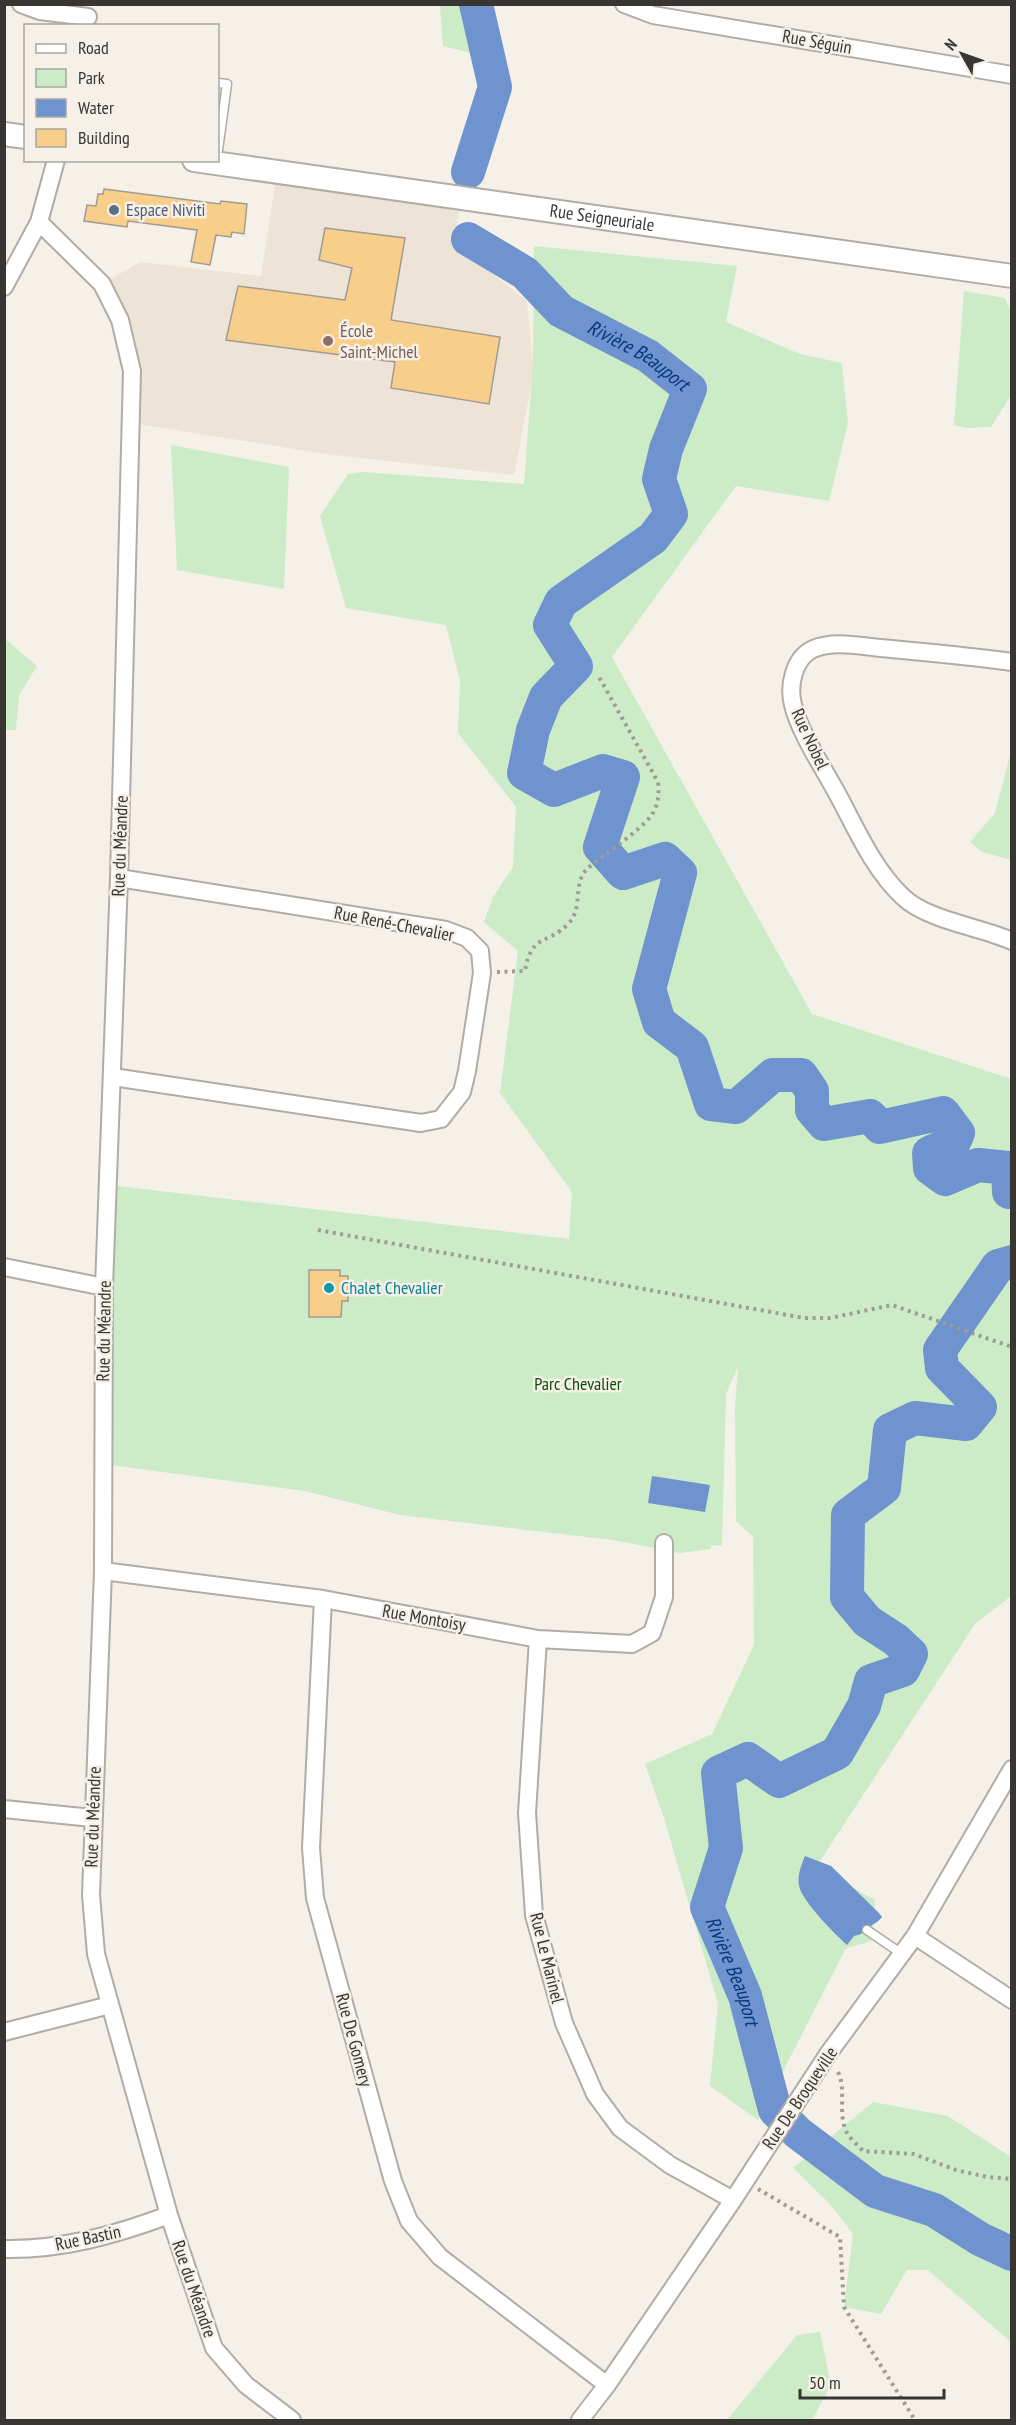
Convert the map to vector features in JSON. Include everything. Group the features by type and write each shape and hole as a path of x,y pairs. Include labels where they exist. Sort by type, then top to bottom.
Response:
{"street":[{"path":"21,4 40,11 88,16"},
{"name":"Rue Séguin","path":"624,4 653,15 1011,75"},
{"path":"4,134 24,137"},
{"name":"Rue Seigneuriale","path":"219,160 1011,276"},
{"path":"4,287 39,222 55,162"},
{"name":"Rue du Méandre","path":"39,222 102,284 120,320 132,371 113,1077 104,1287 103,1571 92,1818 91,1895 96,1954 169,2215 214,2348 246,2385 292,2421"},
{"name":"Rue Nobel","path":"1011,662 962,655 836,644 813,649 799,661 792,680 792,704 812,748 880,872 904,899 943,919 1011,941"},
{"name":"Rue René-Chevalier","path":"113,1077 421,1123 441,1119 462,1092 468,1071 482,973 480,951 467,938 446,930 119,878"},
{"path":"4,1267 104,1287"},
{"name":"Rue Montoisy","path":"103,1571 323,1599 537,1639 632,1644 652,1633 664,1597 664,1543"},
{"name":"Rue De Gomery","path":"323,1599 311,1848 315,1898 393,2181 409,2222 440,2258 607,2385"},
{"name":"Rue Le Marinel","path":"537,1639 527,1813 534,1915 564,2023 595,2094 620,2128 670,2165 733,2200"},
{"name":"Rue De Broqueville","path":"580,2421 733,2200 828,2054 915,1936 1011,1769"},
{"path":"4,1809 92,1818"},
{"path":"915,1936 1011,2000"},
{"path":"4,2032 110,2005"},
{"name":"Rue Bastin","path":"4,2249 70,2245 115,2235 169,2215"}],"lane":[{"path":"219,83 227,84 219,122"},
{"path":"867,1930 902,1954"}],"path":[{"path":"482,973 525,971 527,956 537,943 568,924 577,909 580,879 587,869 616,848 654,812 659,797 658,782 599,677"},
{"path":"318,1230 804,1318 830,1317 892,1305 1011,1347"},
{"path":"828,2054 842,2080 841,2100 846,2132 863,2151 914,2154 956,2170 987,2177 1011,2179"},
{"path":"745,2181 840,2237 844,2307 915,2421"}],"shaded area":[{"name":"École Saint-Michel","path":"277,172 462,198 453,242 527,301 534,371 514,475 326,454 131,423 132,371 102,284 140,262 261,276"}],"green space":[{"path":"440,5 488,5 496,45 475,54 443,46"},
{"name":"Parc Chevalier","path":"534,246 737,266 726,322 800,354 842,363 848,423 829,501 736,486 612,657 812,1014 1012,1079 1011,1596 975,1624 816,1867 875,1900 872,1941 846,1948 758,2120 710,2086 718,2004 664,1818 645,1764 712,1734 754,1645 753,1537 736,1521 735,1407 738,1367 726,1394 722,1546 711,1545 711,1549 680,1553 613,1540 400,1515 305,1491 103,1464 109,1185 569,1239 572,1192 500,1093 518,951 484,922 493,897 513,867 516,807 458,733 460,680 446,625 346,608 320,516 348,474 363,472 524,484 533,362"},
{"path":"964,291 1005,298 1011,313 1011,395 991,427 967,428 954,425"},
{"path":"171,445 289,467 284,589 177,570"},
{"path":"5,639 37,666 19,695 16,730 5,730"},
{"path":"1011,751 1011,860 982,852 970,842 995,813"},
{"path":"873,2102 948,2116 1011,2157 1011,2342 928,2270 907,2270 881,2314 844,2307 853,2234 831,2205 793,2168"},
{"path":"820,2332 831,2385 812,2420 727,2420 797,2335"}],"water":[{"path":"652,1476 710,1485 705,1512 648,1503"},
{"path":"805,1856 831,1866 882,1917 861,1934 854,1936 847,1945 814,1911 803,1896 799,1876"}],"building":[{"path":"104,189 220,204 221,201 247,204 244,234 232,232 231,237 216,235 210,265 191,262 197,230 128,221 127,227 84,221 87,205 96,206 98,194 103,194"},
{"path":"325,228 405,238 391,320 500,337 489,404 391,388 395,362 226,340 238,286 345,300 352,268 319,260"},
{"name":"Chalet Chevalier","path":"309,1270 340,1270 340,1276 348,1276 348,1301 342,1301 341,1317 309,1317"}],"waterway":[{"name":"Rivière Beauport","path":"468,172 495,87 476,4"},
{"name":"Rivière Beauport","path":"468,239 525,273 561,311 648,356 690,389 666,449 659,479 671,514 653,538 561,602 550,625 576,666 546,697 533,730 524,773 554,790 603,771 623,777 600,847 623,873 665,859 680,873 649,989 659,1022 692,1047 711,1104 736,1107 773,1075 801,1075 812,1091 812,1110 824,1124 870,1116 880,1127 943,1113 958,1133 954,1142 929,1153 930,1168 945,1179 978,1165 1008,1168 1009,1192 1012,1192"},
{"name":"Rivière Beauport","path":"1012,1262 998,1266 940,1350 942,1368 980,1407 966,1424 915,1418 890,1430 884,1488 848,1515 847,1597 867,1621 896,1640 911,1654 903,1670 871,1681 864,1706 837,1753 779,1781 748,1759 718,1773 726,1848 707,1907 745,1996 775,2110 798,2133 875,2191 934,2210 980,2239 1012,2254"}],"place":[{"name":"Espace Niviti","path":"114,210"},
{"name":"École Saint-Michel","path":"328,341"},
{"name":"Chalet Chevalier","path":"329,1288"}]}
